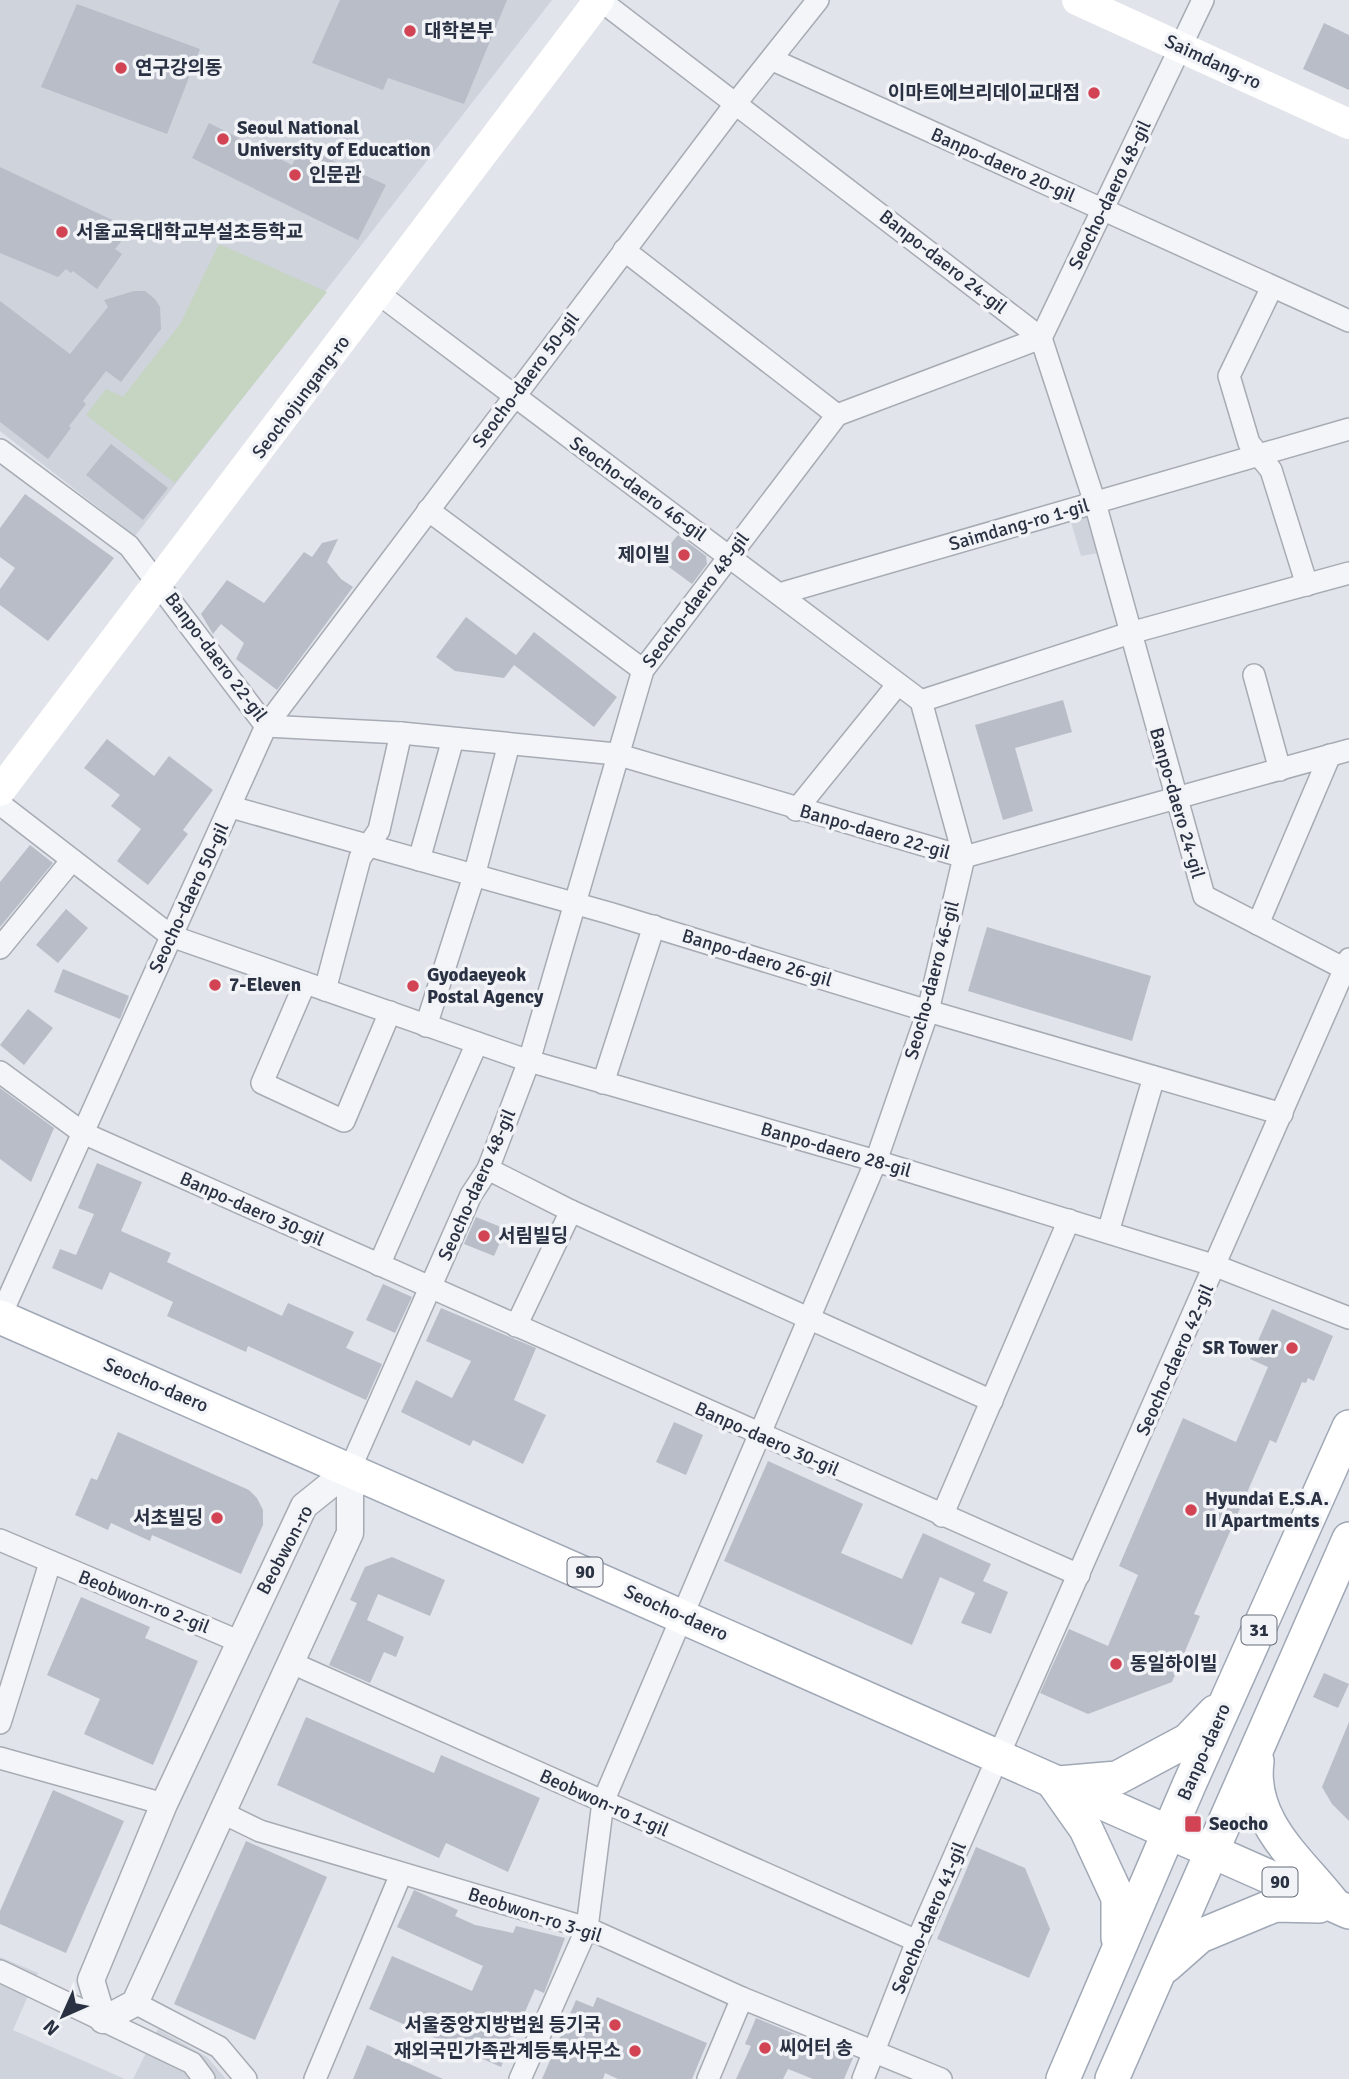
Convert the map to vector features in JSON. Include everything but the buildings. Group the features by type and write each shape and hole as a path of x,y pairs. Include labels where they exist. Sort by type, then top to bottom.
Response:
{"main road":[{"name":"Seochojungang-ro","path":"0,790 160,583 599,0"},
{"name":"Saimdang-ro","path":"1077,0 1349,124"},
{"name":"Seocho-daero","path":"0,1317 682,1615 998,1759 1342,1910"},
{"name":"Banpo-daero","path":"1063,2079 1168,1834 1349,1427"},
{"name":"31","path":"1112,2079 1349,1539"},
{"path":"1053,1783 1117,1778 1188,1740 1229,1697"},
{"path":"1258,1747 1254,1777 1258,1802 1282,1844 1342,1910"},
{"path":"1053,1783 1086,1829 1118,1898 1117,1952"},
{"path":"1159,1972 1200,1936 1275,1905 1342,1910"}],"street":[{"name":"Banpo-daero 24-gil","path":"599,0 1041,338 1095,503 1175,800 1204,896 1348,967"},
{"name":"Seocho-daero 50-gil","path":"0,1317 267,726 624,250 818,0"},
{"name":"Seocho-daero 48-gil","path":"1041,338 1203,0"},
{"name":"Banpo-daero 20-gil","path":"773,60 1349,321"},
{"path":"624,250 837,415 1041,338"},
{"path":"1272,287 1229,376 1249,443 1271,470 1307,584"},
{"name":"Seocho-daero 46-gil","path":"379,294 512,398 729,555 921,701 964,857 928,1011 876,1161 603,1802 587,1928 520,2079"},
{"name":"Seocho-daero 48-gil","path":"350,1469 471,1195 488,1169 529,1061 616,754 643,670 837,415"},
{"name":"Saimdang-ro 1-gil","path":"779,594 1349,429"},
{"name":"Banpo-daero 22-gil","path":"4,462 130,546 267,726 401,733 616,754 796,810 964,857 1340,752"},
{"path":"428,510 643,670"},
{"path":"921,701 1130,632 1349,573"},
{"path":"1254,675 1280,770"},
{"path":"796,810 898,684"},
{"path":"390,1013 344,1121 262,1083 315,986 360,858 379,830 401,733"},
{"path":"419,860 453,739"},
{"path":"426,1026 474,876 509,744"},
{"name":"Banpo-daero 22-gil","path":"1258,924 1340,752"},
{"name":"Banpo-daero 28-gil","path":"0,804 171,936 529,1061 876,1161 1108,1232 1216,1266 1349,1318"},
{"name":"Banpo-daero 26-gil","path":"231,807 654,926 928,1011 1282,1114"},
{"path":"0,948 72,860"},
{"path":"603,1083 654,926"},
{"name":"Seocho-daero 42-gil","path":"998,1759 1348,967"},
{"path":"379,1265 477,1043"},
{"name":"Banpo-daero 30-gil","path":"0,1072 83,1133 759,1436 1079,1575"},
{"path":"1108,1232 1154,1077"},
{"path":"488,1169 571,1211 992,1401"},
{"path":"516,1326 571,1211"},
{"path":"942,1516 1069,1220"},
{"path":"103,2020 135,2003 292,1664 350,1534 350,1469"},
{"name":"Beobwon-ro","path":"103,2020 91,1980 164,1804 238,1641 304,1506 350,1469"},
{"name":"Beobwon-ro 2-gil","path":"0,1541 238,1641"},
{"path":"0,1723 50,1563"},
{"name":"Beobwon-ro 1-gil","path":"292,1664 917,1941"},
{"path":"0,1758 164,1804"},
{"name":"Seocho-daero 41-gil","path":"863,2079 917,1941 998,1759"},
{"name":"Beobwon-ro 3-gil","path":"223,1813 260,1831 587,1928 742,1998 874,2054 941,2079"},
{"path":"314,2079 401,1874"},
{"path":"0,1971 192,2063 204,2079"},
{"path":"708,2079 742,1998"},
{"path":"135,2003 219,2047 246,2079"}],"shaded area":[{"name":"Seoul National University of Education","path":"0,0 552,0 135,536 0,431"},
{"path":"1087,508 1099,553 1081,556 1069,515"},
{"path":"0,1957 38,1973 13,2030 125,2079 0,2079"},
{"path":"158,2029 207,2057 226,2079 133,2079"}],"green space":[{"path":"219,244 327,292 175,483 86,415 106,389 123,397 180,324"}],"place":[{"name":"대학본부","path":"410,31"},
{"name":"연구강의동","path":"121,68"},
{"name":"이마트에브리데이교대점","path":"1094,93"},
{"name":"Seoul National University of Education","path":"223,139"},
{"name":"인문관","path":"295,175"},
{"name":"서울교육대학교부설초등학교","path":"62,232"},
{"name":"제이빌","path":"684,555"},
{"name":"7-Eleven","path":"215,985"},
{"name":"Gyodaeyeok Postal Agency","path":"413,986"},
{"name":"서림빌딩","path":"484,1236"},
{"name":"SR Tower","path":"1292,1348"},
{"name":"Hyundai E.S.A. II Apartments","path":"1191,1510"},
{"name":"서초빌딩","path":"217,1518"},
{"name":"동일하이빌","path":"1116,1664"},
{"name":"Seocho","path":"1193,1824"},
{"name":"서울중앙지방법원 등기국","path":"615,2025"},
{"name":"씨어터 송","path":"765,2048"},
{"name":"재외국민가족관계등록사무소","path":"635,2051"}]}
